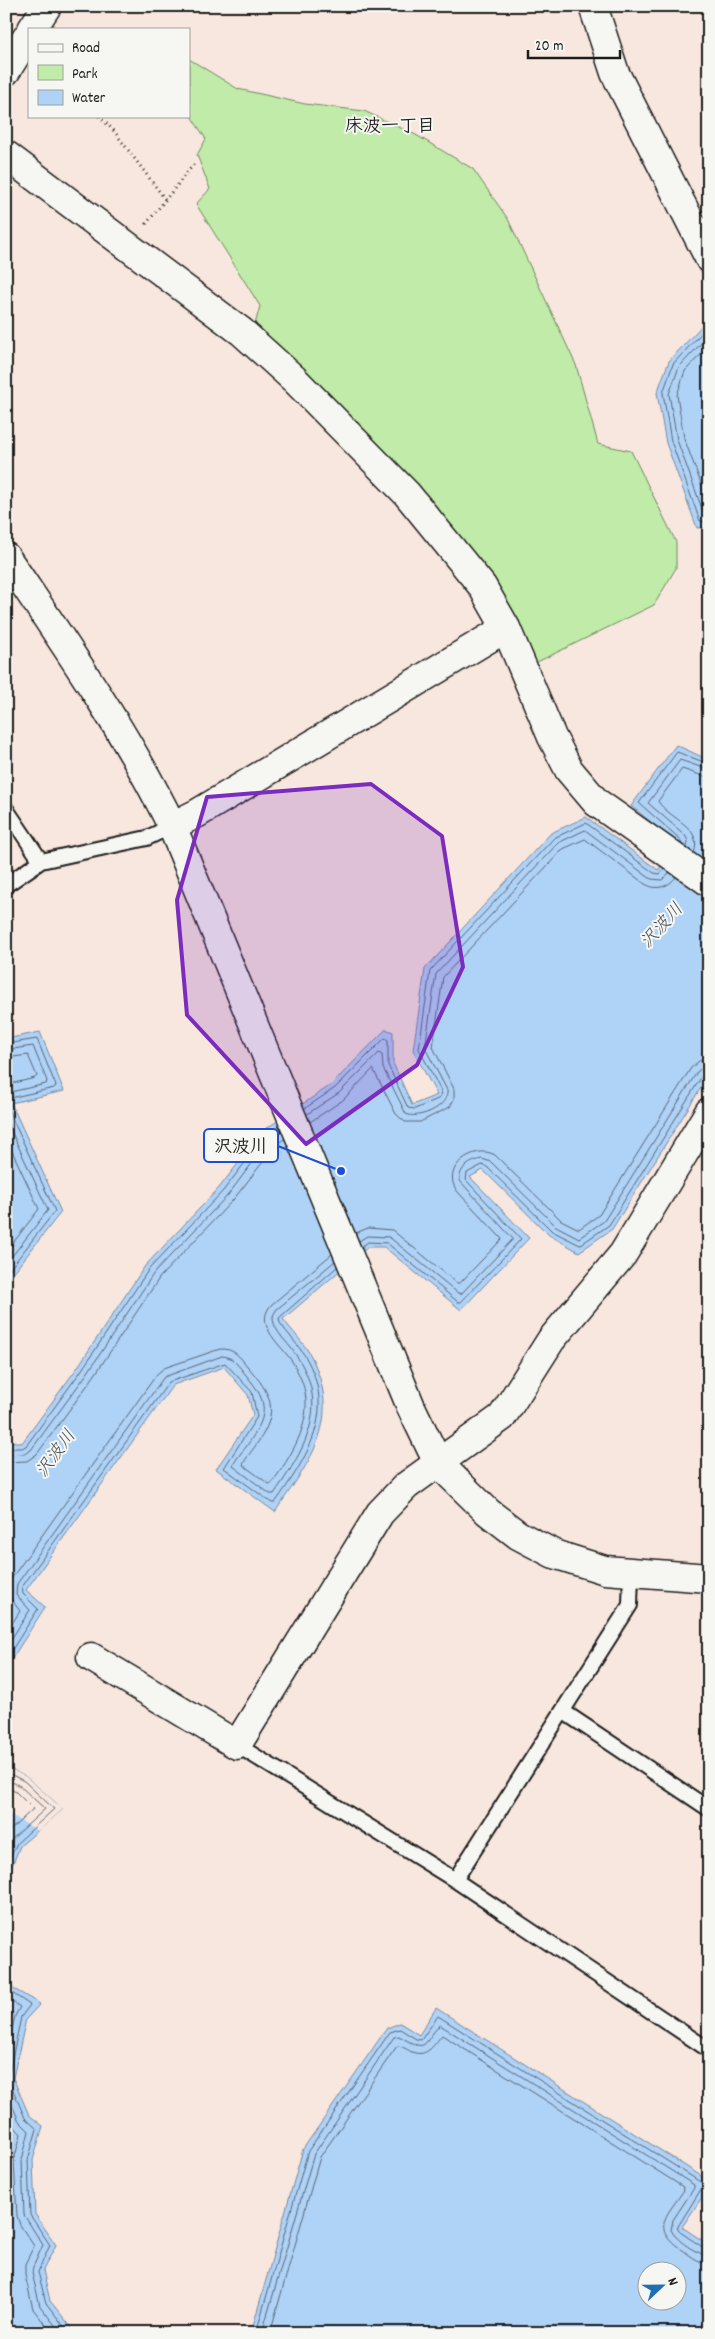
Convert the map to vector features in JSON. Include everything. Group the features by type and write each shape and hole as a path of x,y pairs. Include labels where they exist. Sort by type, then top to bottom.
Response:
{"street":[{"path":"33,28 47,6"},
{"path":"594,6 615,72 709,258"},
{"path":"6,71 28,36"},
{"path":"6,155 242,332 294,379 407,494 482,586 506,628 552,737 569,770 596,802 666,849 709,882"},
{"path":"6,557 95,690 139,762 172,826 411,1407 438,1463 488,1512 518,1535 554,1554 605,1570 709,1578"},
{"path":"172,826 198,813 506,628"},
{"path":"91,1657 236,1745 380,1514 406,1486 502,1417 551,1340 623,1254 709,1112"}],"lane":[{"path":"6,809 40,861"},
{"path":"6,885 40,861 147,838 172,826"},
{"path":"455,1880 564,1712 630,1605 631,1573"},
{"path":"564,1712 709,1809"},
{"path":"236,1745 455,1880 709,2050"}],"path":[{"path":"101,118 114,131 165,199"},
{"path":"130,247 165,199 194,164"}],"highlighted area":[{"path":"371,784 442,836 463,967 417,1065 306,1144 187,1015 177,900 207,797"}],"green space":[{"path":"190,60 238,89 305,104 364,111 416,135 473,169 508,219 576,365 598,444 631,451 676,542 676,568 654,605 533,664 254,328 260,306 196,204 210,189 197,155 206,139 190,115"}],"water":[{"path":"709,318 709,527 697,528 666,443 657,393 669,361"},
{"path":"676,745 709,760 709,1075 612,1229 579,1252 549,1235 483,1170 470,1177 529,1238 461,1310 384,1247 368,1247 283,1319 311,1356 320,1379 324,1400 323,1420 311,1456 275,1512 216,1469 253,1415 248,1395 224,1367 173,1385 26,1590 45,1607 6,1668 6,1445 10,1441 22,1443 77,1368 145,1266 219,1188 264,1130 331,1085 386,1029 393,1032 393,1063 412,1105 437,1095 413,1050 425,969 551,833 586,817 658,870 677,843 631,806"},
{"path":"40,1032 64,1091 11,1103 61,1212 6,1282 6,1039"},
{"path":"6,1767 26,1777 63,1809 20,1846 6,1881"},
{"path":"6,1980 12,1988 40,2004 26,2019 13,2078 29,2115 43,2126 33,2160 35,2214 56,2245 43,2270 50,2301 76,2333 6,2333"},
{"path":"436,2008 709,2181 709,2187 682,2227 709,2245 709,2333 251,2333 303,2149 387,2028 400,2023 419,2035"}],"pier":[{"path":"6,1767 26,1777 63,1809 38,1831 6,1812"}],"place":[{"name":"沢波川","path":"341,1171"}],"district":[{"name":"床波一丁目","path":"390,125"}]}
